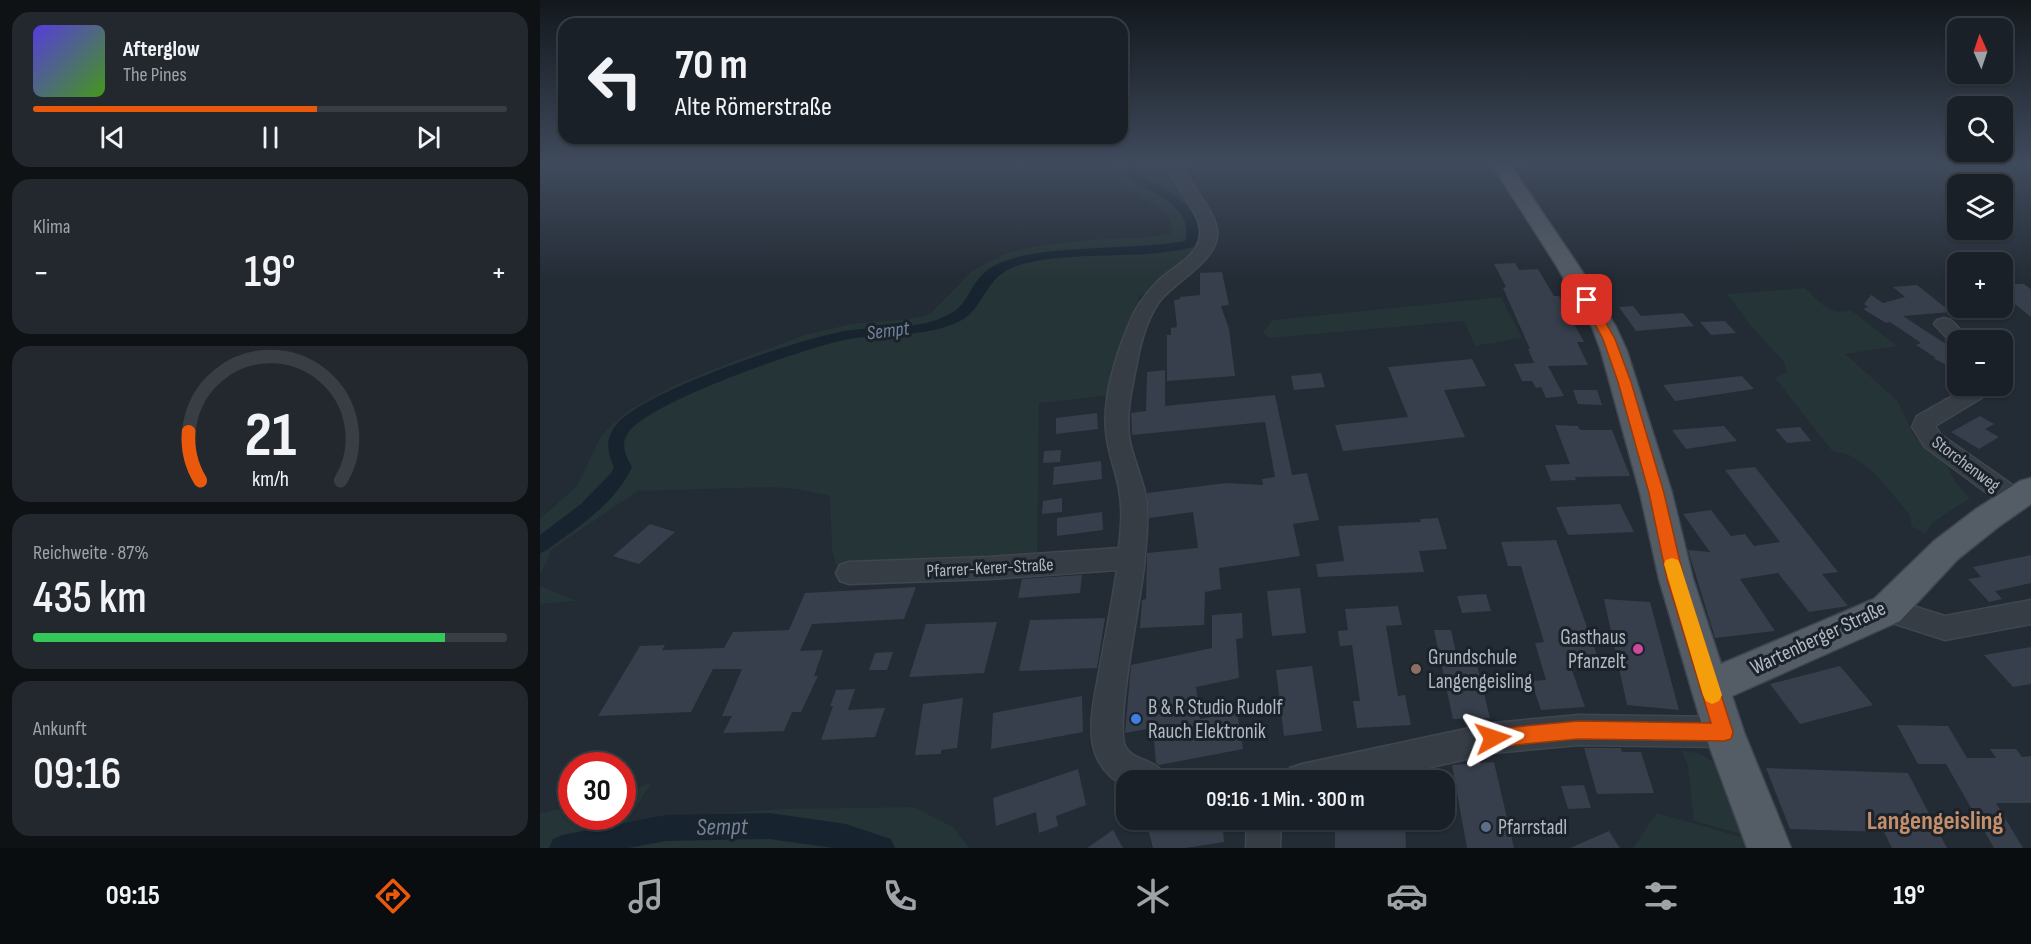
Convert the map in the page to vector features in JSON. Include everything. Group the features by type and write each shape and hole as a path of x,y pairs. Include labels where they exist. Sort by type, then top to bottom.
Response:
{"main road":[{"path":"1526,203 1604,327 1614,351 1656,493 1676,579 1724,732 1768,848"},
{"name":"Wartenberger Straße","path":"1709,684 1725,681 1887,610 1946,550 1987,518 2023,495"}],"street":[{"path":"1128,770 1113,758 1109,745 1110,701 1131,558 1134,511 1133,494 1117,432 1117,412 1135,334 1144,311 1163,286 1205,248 1210,225 1194,203"},
{"path":"1944,324 1950,330"},
{"name":"Storchenweg","path":"1968,396 1925,421 1923,427 1933,441 2023,495"},
{"name":"Pfarrer-Kerer-Straße","path":"849,573 1074,564 1131,558"},
{"path":"1887,610 1945,628 2031,612"},
{"path":"1347,770 1493,738 1578,730 1724,732"},
{"path":"1263,848 1264,830"}],"shaded area":[{"path":"1150,203 1187,203 1202,223 1203,245 1183,258 1185,262 1148,292 1139,296 1113,395 1039,403 1037,562 837,568 832,550 830,496 772,487 638,491 552,549 540,575 540,519 577,486 601,436 631,409 671,387 805,335 851,324 909,319 930,314 972,271 1004,254 1031,247 1087,240 1139,238 1169,234 1172,230 1169,219"},
{"path":"1805,288 1831,310 1844,312 1851,310 1897,346 1845,354 1897,400 1914,436 1947,466 1957,484 1970,498 1932,523 1925,534 1911,526 1910,515 1874,473 1849,455 1832,451 1775,378 1787,372 1784,362 1751,326 1727,294"},
{"path":"1501,297 1522,338 1475,346 1464,321 1269,338 1263,332 1273,320"},
{"path":"540,586 577,601 540,604"},
{"path":"1682,750 1701,754 1722,768 1744,835 1694,821 1688,767"},
{"path":"652,782 636,808 636,789"},
{"path":"914,807 953,827 969,848 540,848 540,813 558,810 558,830 636,830 636,821 665,817 783,809"},
{"path":"1657,813 1745,838 1748,848 1633,848"}],"building":[{"path":"1515,263 1519,270 1538,269 1554,296 1559,296 1584,342 1577,342 1588,365 1548,366 1564,396 1546,398 1541,387 1536,388 1532,381 1522,381 1514,364 1534,363 1503,288 1506,287 1494,264"},
{"path":"1222,272 1229,305 1221,306 1229,329 1235,376 1167,381 1167,335 1171,335 1171,328 1177,327 1174,300 1180,297 1200,295 1200,273"},
{"path":"2013,284 2024,284 2031,289 2031,317 2013,303"},
{"path":"1917,285 1947,309 1947,312 1903,316 1947,345 1947,365 1933,358 1936,358 1916,345 1921,343 1890,322 1886,323 1863,309 1868,307 1864,304 1871,295 1883,303 1905,297 1893,287"},
{"path":"1633,306 1641,316 1683,313 1694,326 1636,331 1619,307"},
{"path":"1725,321 1736,333 1711,335 1700,322"},
{"path":"1472,359 1486,386 1444,390 1465,437 1343,451 1335,425 1408,417 1388,367"},
{"path":"1165,370 1165,406 1275,395 1292,475 1307,473 1319,520 1293,524 1300,556 1219,568 1221,589 1205,592 1204,625 1140,628 1142,600 1146,599 1147,553 1198,548 1193,512 1149,518 1147,493 1226,483 1263,485 1262,479 1275,477 1265,422 1132,435 1131,413 1146,411 1147,372"},
{"path":"1321,373 1325,387 1294,390 1291,376"},
{"path":"1742,376 1754,389 1675,401 1663,385"},
{"path":"1573,390 1597,390 1602,405 1578,404"},
{"path":"1097,413 1098,429 1056,434 1056,418"},
{"path":"1980,416 1994,424 1985,429 1999,437 1979,449 1951,432"},
{"path":"1555,425 1578,426 1580,430 1612,430 1630,476 1575,477 1576,480 1551,481 1545,465 1570,464"},
{"path":"1724,426 1737,441 1686,449 1672,430"},
{"path":"1800,427 1811,441 1787,443 1775,429"},
{"path":"1061,450 1060,462 1043,463 1044,451"},
{"path":"1101,461 1102,479 1053,485 1054,467"},
{"path":"1755,467 1838,572 1822,574 1848,606 1809,612 1778,573 1740,579 1775,631 1715,638 1688,550 1710,552 1683,514 1711,510 1731,536 1745,534 1754,546 1780,542 1725,470"},
{"path":"1062,498 1062,512 1042,514 1043,501"},
{"path":"1620,504 1634,532 1568,535 1556,507"},
{"path":"1102,512 1103,530 1057,536 1057,518"},
{"path":"1438,518 1447,549 1419,551 1424,572 1318,577 1316,564 1344,561 1338,526 1421,522 1420,519"},
{"path":"650,524 675,532 639,564 613,556"},
{"path":"1556,540 1599,661 1569,662 1585,707 1541,710 1531,681 1546,680 1535,643 1544,642 1521,566 1508,566 1501,542"},
{"path":"2031,555 2031,583 1995,591 2002,599 1989,602 1968,579 1981,577 1973,567"},
{"path":"1082,575 1080,593 1018,598 1022,579"},
{"path":"916,587 904,619 812,624 800,651 823,650 814,676 818,676 801,712 792,712 784,731 723,733 732,716 722,716 742,669 713,669 691,712 598,716 640,646 665,645 662,650 724,648 733,632 789,630 805,593"},
{"path":"1300,588 1306,633 1272,636 1267,591"},
{"path":"1486,594 1491,611 1462,613 1457,596"},
{"path":"1604,599 1650,602 1679,710 1627,705"},
{"path":"1398,606 1402,625 1386,626 1398,696 1405,695 1411,725 1357,728 1353,701 1360,701 1352,645 1340,646 1338,631 1348,630 1345,609"},
{"path":"1242,613 1243,638 1236,639 1239,678 1196,687 1200,719 1237,712 1243,749 1159,765 1156,763 1153,728 1125,733 1131,665 1212,648 1212,615"},
{"path":"1105,618 1097,668 1019,671 1030,620"},
{"path":"997,622 984,673 909,677 926,624"},
{"path":"1434,630 1451,630 1459,666 1477,665 1490,718 1453,719"},
{"path":"2031,647 2031,684 2013,687 1984,655"},
{"path":"893,652 887,670 869,670 875,653"},
{"path":"1312,666 1322,731 1284,736 1276,670"},
{"path":"1840,666 1873,705 1800,724 1770,684"},
{"path":"855,689 848,710 885,708 875,737 821,740 836,690"},
{"path":"1082,696 1083,732 991,749 993,713"},
{"path":"963,698 957,748 941,750 941,754 915,755 923,704"},
{"path":"1897,725 1948,726 1967,758 1996,758 1990,749 2016,749 2022,757 2031,756 2031,803 1996,803 2023,848 1994,848 1946,764 1918,764"},
{"path":"1584,748 1621,748 1622,752 1641,752 1654,793 1597,794"},
{"path":"1494,762 1514,848 1467,848 1455,770 1452,765"},
{"path":"1766,768 1908,773 1947,848 1892,848 1884,832 1790,829"},
{"path":"1078,769 1086,805 1056,816 1058,826 1039,833 1036,812 996,826 993,798"},
{"path":"1584,785 1591,808 1568,809 1561,786"},
{"path":"1113,830 1123,848 1087,848"},
{"path":"1148,830 1223,830 1224,842 1186,848 1153,848"},
{"path":"1335,830 1405,830 1406,848 1335,848"},
{"path":"1609,831 1620,848 1570,848"}],"waterway":[{"name":"Sempt","path":"540,545 600,498 619,477 623,467 616,446 620,431 640,414 664,401 727,373 821,341 855,334 926,327 953,319 970,306 990,274 1023,260 1044,256 1190,244 1194,232 1192,222 1176,203"},
{"name":"Sempt","path":"562,848 666,828 769,826 846,837 882,848"}],"slow traffic":[{"path":"1672,564 1712,695"}],"place":[{"name":"Gasthaus Pfanzelt","path":"1638,649"},
{"name":"Grundschule Langengeisling","path":"1416,669"},
{"name":"B & R Studio Rudolf Rauch Elektronik","path":"1136,719"},
{"name":"Pfarrstadl","path":"1486,827"}],"district":[{"name":"Langengeisling","path":"1935,821"}],"route":[{"path":"1493,738 1578,730 1724,732 1676,579 1656,493 1624,382 1604,327 1587,300"}]}
